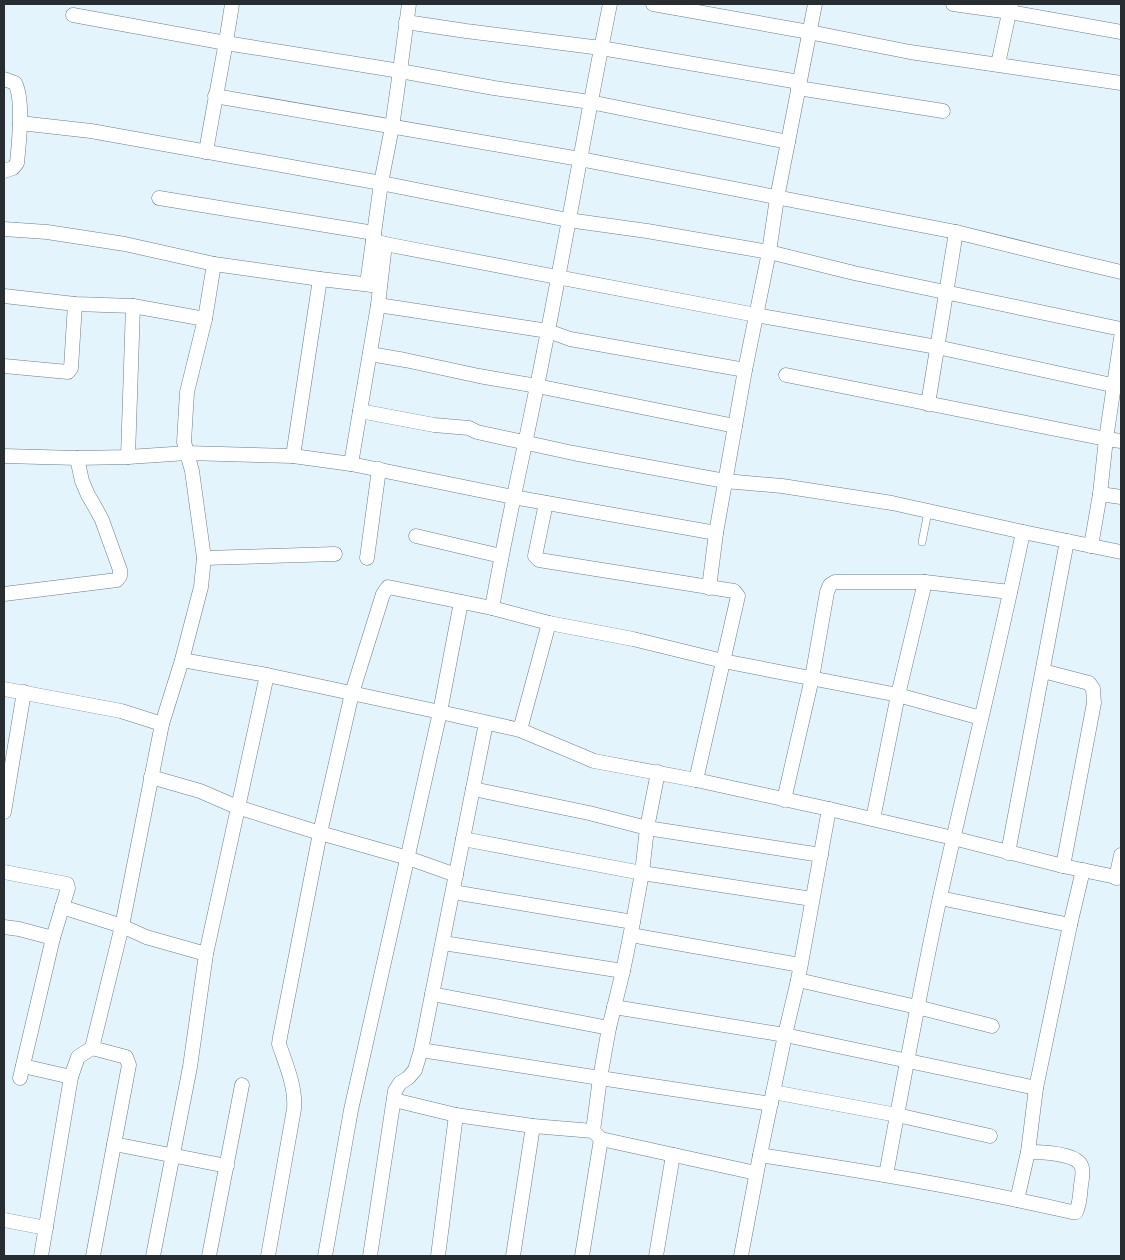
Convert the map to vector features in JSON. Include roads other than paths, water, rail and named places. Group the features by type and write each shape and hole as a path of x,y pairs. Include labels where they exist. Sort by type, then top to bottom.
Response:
{"street":[{"path":"206,152 232,4"},
{"path":"351,464 378,305 374,285 381,183 392,127 409,4"},
{"path":"492,608 548,331 610,4"},
{"path":"653,4 910,52 1121,83"},
{"path":"709,588 716,533 745,370 815,4"},
{"path":"953,4 1010,8 1121,32"},
{"path":"998,64 1010,8"},
{"path":"73,15 226,43 494,88 590,102 788,142"},
{"path":"406,22 601,48 943,111"},
{"path":"4,79 15,83 18,89 20,123 17,163 14,168 4,171"},
{"path":"215,96 580,159 956,232 1121,272"},
{"path":"20,123 91,131 381,183 568,220 647,231 769,252 854,273 1121,329"},
{"path":"159,198 377,239 558,278 937,347 1117,387"},
{"path":"4,229 47,232 125,244 214,264 320,280 374,285"},
{"path":"928,404 956,232"},
{"path":"41,1256 71,1077 78,1057 92,1048 122,926 162,724 182,660 201,587 204,558 192,471 184,442 187,392 205,319 214,264"},
{"path":"293,456 320,280"},
{"path":"4,296 75,304 132,306 205,319"},
{"path":"4,366 68,372 71,368 75,304"},
{"path":"378,305 548,331 579,340 745,370"},
{"path":"128,457 132,306"},
{"path":"1091,546 1100,494 1106,439 1117,387 1121,338"},
{"path":"370,354 735,426"},
{"path":"786,375 1121,441"},
{"path":"360,411 469,428 477,432 525,443 725,481 791,488 892,503 1121,552"},
{"path":"4,456 78,458 187,453 293,456 351,464 514,497 716,533"},
{"path":"4,594 117,580 120,576 120,570 102,520 82,481 78,458"},
{"path":"367,558 379,470"},
{"path":"1100,494 1121,497"},
{"path":"546,503 535,556 539,560 734,591 738,596 696,780"},
{"path":"886,1175 917,1007 940,898 1023,532"},
{"path":"416,536 501,556"},
{"path":"1008,852 1067,541"},
{"path":"204,558 335,554"},
{"path":"784,800 812,678 830,585 835,582 925,582 1010,592"},
{"path":"873,819 898,695 925,582"},
{"path":"268,1256 295,1099 279,1044 280,1037 320,833 352,693 383,594 388,587 492,608 549,623 633,639 723,661 898,695 981,718"},
{"path":"325,1256 351,1110 440,712 461,602"},
{"path":"520,730 549,623"},
{"path":"182,660 352,693 486,722 520,730 594,761 658,772 829,809 1062,866 1119,878 1121,855"},
{"path":"1043,671 1089,683 1093,689 1094,702 1062,866"},
{"path":"154,1256 190,1067 206,954 267,676"},
{"path":"4,689 121,711 162,724"},
{"path":"4,812 7,773 24,692"},
{"path":"370,1256 395,1091 400,1083 415,1070 421,1050 486,722"},
{"path":"582,1256 597,1135 600,1078 609,1028 632,929 642,873 647,828 658,772"},
{"path":"151,776 200,791 237,807 408,858 456,875"},
{"path":"473,789 589,812 647,828 820,855"},
{"path":"741,1256 756,1173 798,980 829,809"},
{"path":"463,839 642,873 812,899"},
{"path":"1018,1200 1028,1152 1036,1088 1083,870"},
{"path":"4,872 67,884 68,888 53,938 21,1072 71,1077"},
{"path":"453,892 800,965"},
{"path":"940,898 1070,924"},
{"path":"62,907 122,926 146,937 206,954"},
{"path":"4,927 53,938"},
{"path":"442,943 623,971"},
{"path":"798,980 992,1026"},
{"path":"432,994 609,1028"},
{"path":"614,1007 785,1035 1036,1088"},
{"path":"92,1048 126,1057 129,1065 94,1256"},
{"path":"421,1050 600,1078 897,1115 990,1136"},
{"path":"209,1256 242,1085"},
{"path":"394,1100 456,1115 597,1135 673,1155 756,1173"},
{"path":"438,1256 456,1115"},
{"path":"513,1256 533,1126"},
{"path":"114,1144 227,1166"},
{"path":"760,1155 886,1175 1076,1212 1079,1206 1082,1170 1080,1163 1074,1159 1056,1154 1028,1152"},
{"path":"656,1256 673,1155"},
{"path":"4,1220 46,1228"}],"lane":[{"path":"922,542 928,512"}]}
